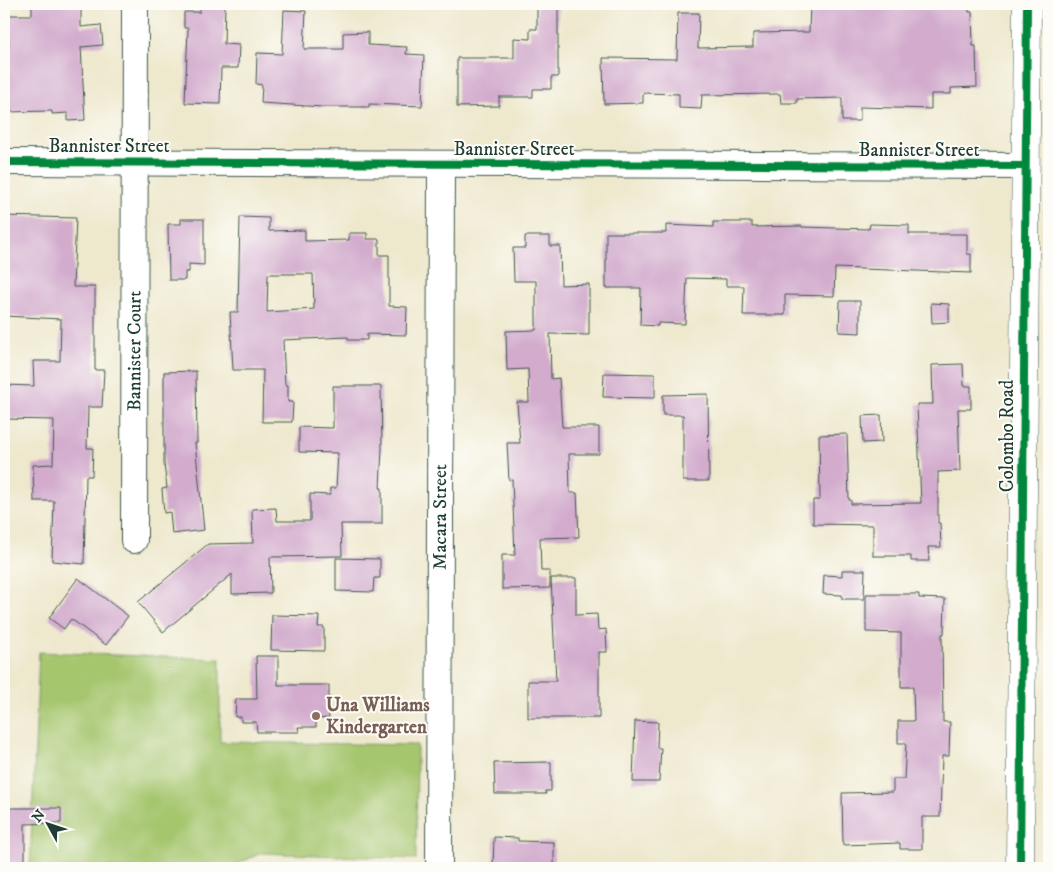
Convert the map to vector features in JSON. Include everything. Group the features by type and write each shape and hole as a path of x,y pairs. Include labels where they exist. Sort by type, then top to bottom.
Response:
{"street":[{"name":"Bannister Court","path":"134,540 133,163 135,4"},
{"name":"Colombo Road","path":"1020,868 1027,4"},
{"name":"Bannister Street","path":"4,162 1025,166"},
{"name":"Macara Street","path":"439,868 441,165"}],"green space":[{"path":"39,652 220,659 220,742 417,745 416,859 261,853 229,868 30,868"}],"building":[{"path":"32,4 81,4 81,27 101,25 103,45 81,47 85,120 68,121 68,113 52,114 52,111 4,112 4,48 9,48 8,15 32,15"},
{"path":"200,4 225,4 224,44 239,45 238,68 221,68 220,104 185,103 188,28 184,28 184,12 200,12"},
{"path":"537,4 558,4 558,77 551,77 551,89 533,89 533,97 499,97 499,106 457,107 457,58 514,58 514,38 530,39 530,29 537,29"},
{"path":"810,4 968,4 969,12 972,12 973,46 976,46 977,87 951,88 951,94 931,94 931,109 860,107 860,121 842,121 842,98 797,99 797,103 781,103 780,94 702,95 701,109 679,108 679,94 643,93 643,103 604,104 603,58 677,59 678,13 699,13 698,48 753,47 753,33 809,32"},
{"path":"284,10 306,11 304,49 343,49 343,33 368,32 368,45 407,47 406,54 424,55 422,106 369,104 369,107 323,107 261,103 262,85 256,84 257,53 282,54"},
{"path":"4,216 76,218 73,287 95,287 95,370 104,370 102,407 88,407 87,448 93,448 92,476 86,476 84,564 52,561 54,501 34,501 33,465 53,464 54,420 4,419 4,385 34,386 33,361 60,361 61,319 4,316"},
{"path":"240,217 269,218 269,231 305,230 305,241 349,240 349,233 367,233 367,239 379,239 379,255 389,255 389,306 407,307 406,335 367,334 367,340 348,340 348,337 283,340 285,385 288,385 288,402 293,402 292,422 262,422 263,370 233,370 230,312 238,312","holes":["268,274 313,274 314,309 267,312"]},
{"path":"181,219 204,219 204,265 189,264 189,272 185,272 185,280 169,280 168,224 181,224"},
{"path":"713,222 752,222 752,227 802,226 869,229 870,224 909,225 909,234 967,234 967,254 971,254 971,273 835,268 834,296 785,295 785,315 743,315 744,286 726,286 726,279 687,278 685,324 658,323 658,326 640,325 641,288 606,288 606,233 666,233 666,225 713,227"},
{"path":"525,236 550,236 550,246 560,246 561,285 589,284 589,335 550,334 551,379 559,378 562,427 599,427 599,454 569,454 570,493 577,493 579,537 540,538 541,571 550,571 550,588 502,589 502,555 515,555 512,479 509,480 507,443 520,443 517,402 529,402 528,369 507,370 506,331 536,330 536,281 514,281 513,248 525,248"},
{"path":"840,301 860,301 860,333 839,332"},
{"path":"931,303 949,304 949,322 932,323"},
{"path":"963,364 964,386 971,386 971,409 958,409 960,471 938,472 938,523 940,523 941,547 928,547 929,561 911,561 911,556 873,556 873,525 813,524 813,500 820,500 819,435 847,434 849,500 851,500 851,504 921,503 917,404 933,404 932,365"},
{"path":"196,371 197,443 195,443 204,530 172,534 170,512 164,513 162,489 167,488 164,464 164,372"},
{"path":"604,373 655,374 655,398 603,397"},
{"path":"333,386 381,386 382,448 380,488 382,488 382,524 341,524 342,556 270,557 271,593 232,594 232,574 163,632 138,602 208,544 253,543 252,509 276,508 277,521 310,521 310,494 330,495 330,488 336,488 338,453 299,452 299,427 333,428"},
{"path":"708,394 709,481 683,481 683,415 663,415 663,395"},
{"path":"881,415 882,442 863,443 862,416"},
{"path":"336,558 380,559 380,578 374,578 373,592 336,591"},
{"path":"842,570 865,570 864,599 842,599 842,595 823,594 824,575 842,576"},
{"path":"78,578 128,616 106,645 71,619 64,629 49,618"},
{"path":"551,578 576,578 576,615 597,614 598,630 606,629 607,652 599,652 599,718 528,718 528,681 556,681"},
{"path":"866,594 919,594 919,598 945,599 944,634 942,634 943,722 950,722 949,756 942,756 940,817 922,817 922,849 900,849 900,843 843,845 842,793 893,792 893,779 904,779 906,743 898,743 898,721 914,721 913,687 901,687 901,633 866,632"},
{"path":"272,615 319,616 318,627 324,627 324,651 271,650"},
{"path":"256,656 278,656 278,685 329,685 329,718 316,719 316,727 298,727 299,732 257,732 256,722 241,722 241,717 235,717 236,699 257,699"},
{"path":"635,721 658,722 657,748 661,748 659,782 633,782"},
{"path":"551,762 551,791 545,791 546,794 495,794 494,763"},
{"path":"4,808 61,808 61,823 25,824 25,867 4,867"},
{"path":"494,837 518,838 518,841 554,842 554,868 493,868"}],"cycle path":[{"path":"1020,868 1027,4"},
{"path":"4,162 1025,166"}],"place":[{"name":"Una Williams Kindergarten","path":"316,716"}]}
